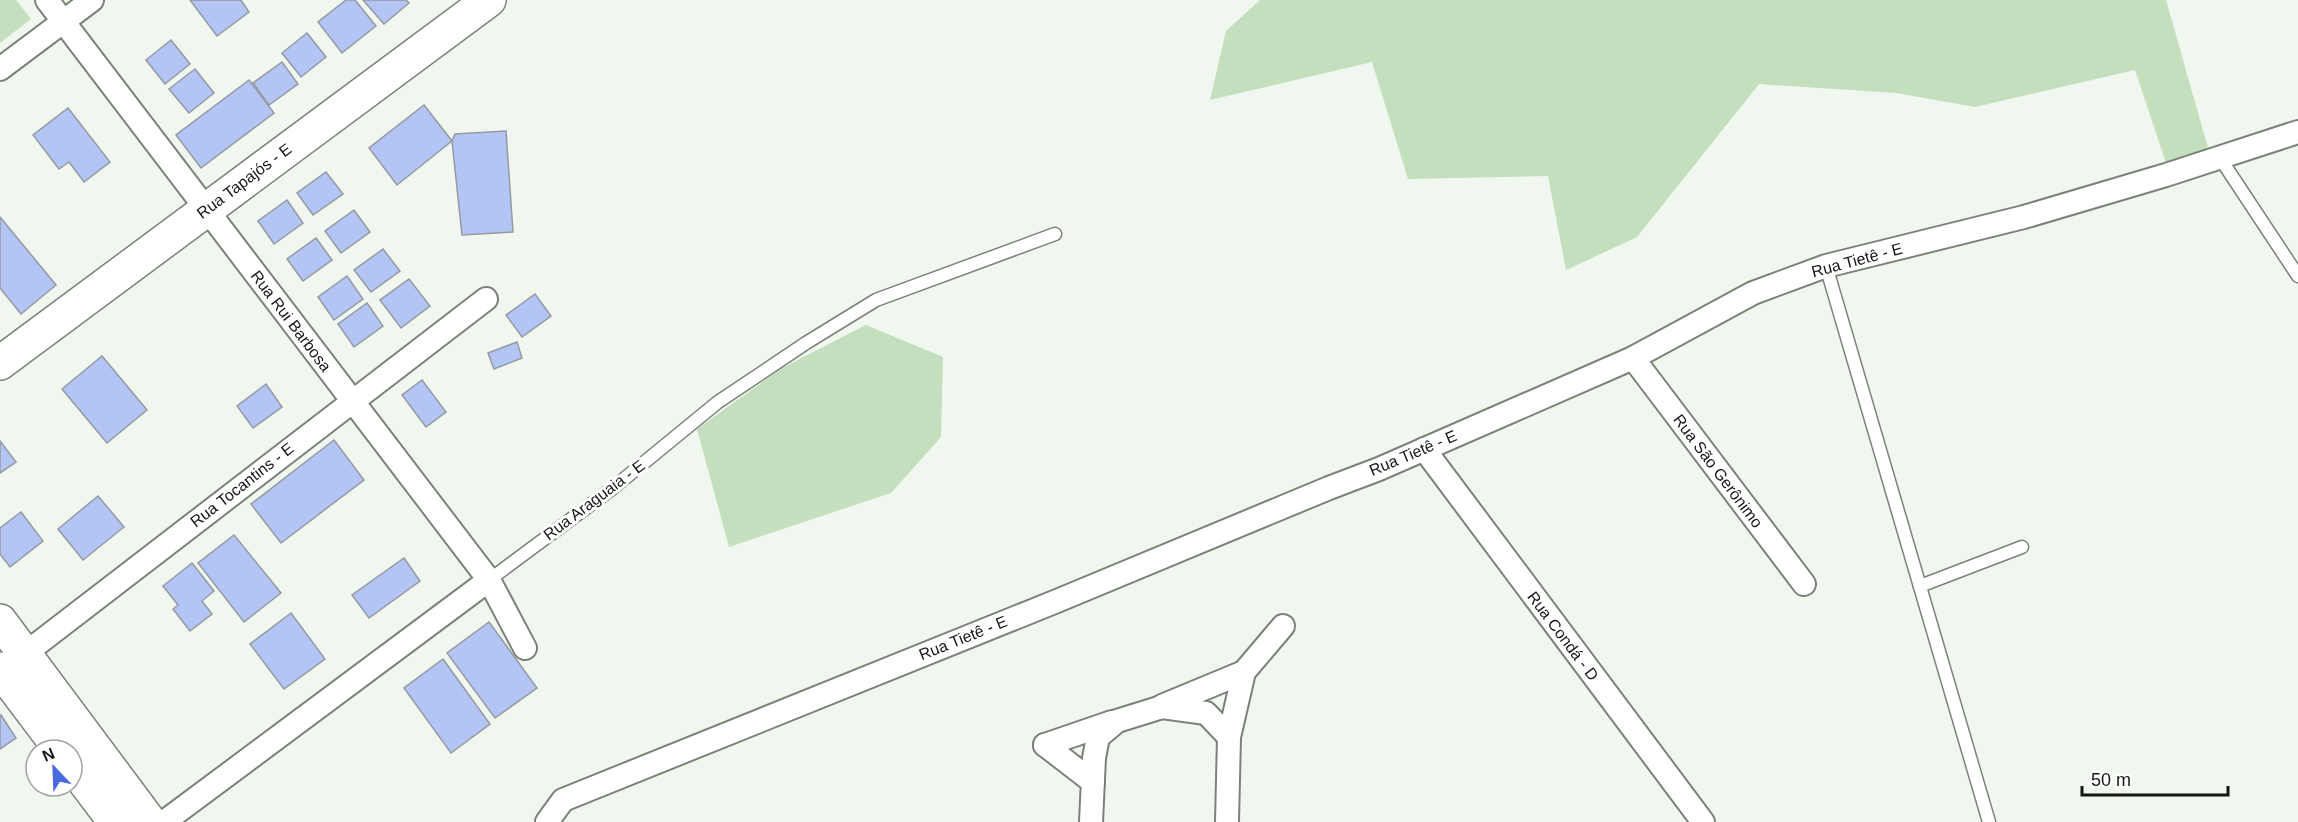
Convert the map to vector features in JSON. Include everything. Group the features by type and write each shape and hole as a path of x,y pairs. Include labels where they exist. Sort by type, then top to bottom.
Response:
{"street":[{"name":"Rua Rui Barbosa","path":"47,0 489,580 525,648"},
{"path":"0,69 92,0"},
{"name":"Rua Tapajós - E","path":"0,363 489,0"},
{"name":"Rua Tietê - E","path":"547,822 563,800 1056,601 1424,449 1633,358 1753,293 1826,266 2024,217 2298,132"},
{"name":"Rua Tocantins - E","path":"7,667 352,400 486,300"},
{"name":"Rua São Gerônimo","path":"1633,358 1804,585"},
{"name":"Rua Condá - D","path":"1424,449 1703,822"},
{"name":"Rua Araguaia - E","path":"164,822 489,580"},
{"path":"0,621 7,667 53,738"},
{"path":"1093,782 1045,745 1162,707 1244,672 1284,626"},
{"path":"7,667 150,822"},
{"path":"1227,822 1229,737 1244,672"},
{"path":"1162,707 1206,713 1229,737"},
{"path":"1091,822 1098,737 1117,721"},
{"path":"84,781 115,822"}],"lane":[{"path":"2220,158 2298,276"},
{"name":"Rua Araguaia - E","path":"489,580 613,488 718,402 806,343 876,300 1055,234"},
{"path":"1826,266 1989,822"},
{"path":"1920,586 2022,547"}],"green space":[{"path":"0,0 16,0 31,19 0,43"},
{"path":"1260,0 2166,0 2210,155 2168,169 2135,70 1975,107 1896,93 1759,84 1637,237 1566,270 1548,176 1408,179 1372,62 1210,100 1226,31"},
{"path":"866,325 943,357 941,437 891,493 729,547 697,429 782,368"}],"building":[{"path":"190,0 241,0 249,12 217,36"},
{"path":"346,0 355,0 376,26 342,53 318,22"},
{"path":"363,0 406,0 409,3 384,24"},
{"path":"307,33 326,57 301,77 282,53"},
{"path":"171,40 190,64 165,84 146,60"},
{"path":"282,62 298,84 269,105 253,83"},
{"path":"195,69 214,93 189,113 169,89"},
{"path":"249,80 274,113 201,168 176,135"},
{"path":"424,105 452,141 397,185 369,148"},
{"path":"68,108 110,162 84,182 69,162 59,169 33,135"},
{"path":"506,131 513,232 462,235 452,141 455,134"},
{"path":"326,172 343,194 313,215 297,193"},
{"path":"287,200 303,223 274,244 258,221"},
{"path":"354,210 370,232 341,253 325,231"},
{"path":"0,217 56,285 21,314 0,288"},
{"path":"316,238 332,260 303,281 287,259"},
{"path":"383,249 400,271 371,292 354,270"},
{"path":"347,276 363,299 334,320 318,297"},
{"path":"409,279 430,306 401,328 380,300"},
{"path":"535,294 551,316 522,337 506,315"},
{"path":"367,303 383,326 354,347 338,324"},
{"path":"517,342 522,358 494,369 488,353"},
{"path":"102,356 147,410 107,443 62,389"},
{"path":"422,380 446,412 426,427 402,395"},
{"path":"266,384 282,407 253,428 237,406"},
{"path":"334,440 364,480 281,543 251,504"},
{"path":"0,441 16,462 0,473"},
{"path":"98,496 124,527 83,560 58,529"},
{"path":"21,512 43,541 10,567 0,554 0,528"},
{"path":"234,535 281,593 244,622 198,563"},
{"path":"404,558 420,581 369,618 352,595"},
{"path":"192,563 214,591 202,601 212,614 190,631 173,609 178,605 163,586"},
{"path":"291,613 325,659 284,689 250,644"},
{"path":"489,622 537,688 495,718 447,653"},
{"path":"443,659 490,724 451,753 404,688"},
{"path":"0,716 16,738 0,749"}]}
